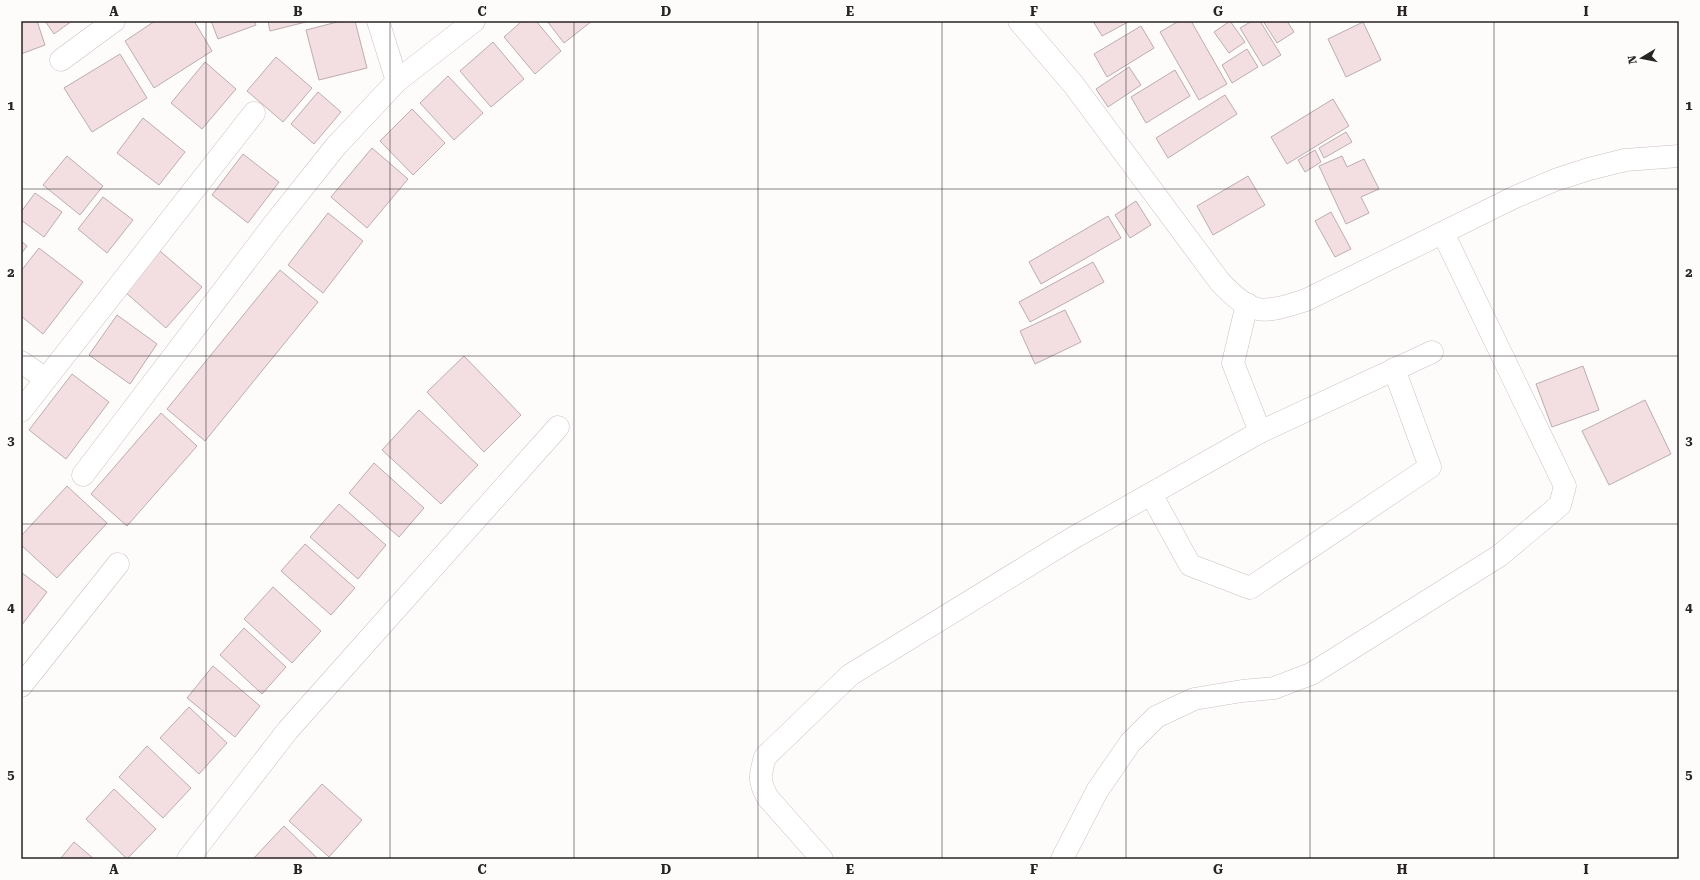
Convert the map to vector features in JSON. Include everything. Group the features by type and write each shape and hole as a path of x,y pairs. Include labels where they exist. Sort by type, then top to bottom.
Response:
{"street":[{"path":"61,60 114,21"},
{"path":"378,21 397,81"},
{"path":"83,475 336,146 397,81 474,21"},
{"path":"1019,21 1073,84 1220,282 1237,299 1258,309 1278,308 1306,300 1515,197 1555,180 1582,171 1625,160 1679,156"},
{"path":"21,411 254,114"},
{"path":"1062,859 1096,791 1130,743 1156,717 1194,699 1242,691 1274,688 1311,674 1499,556 1560,505 1565,486 1443,233"},
{"path":"1247,304 1233,363 1260,432"},
{"path":"822,859 768,798 762,788 760,775 765,757 850,675 1073,538 1260,432 1432,352"},
{"path":"21,362 46,379"},
{"path":"1151,494 1190,565 1250,588 1430,467 1394,369"},
{"path":"188,859 288,730 558,427"},
{"path":"21,686 118,564"}],"building":[{"path":"21,21 37,21 45,45 21,54"},
{"path":"45,21 72,21 54,34"},
{"path":"155,21 194,21 212,51 154,88 125,41"},
{"path":"211,21 254,21 256,25 218,39"},
{"path":"268,21 306,21 306,22 270,31"},
{"path":"341,21 355,21 367,68 319,80 306,30"},
{"path":"522,21 536,21 561,51 535,74 504,37"},
{"path":"547,21 592,21 564,43"},
{"path":"1093,21 1130,21 1102,36"},
{"path":"1179,21 1191,21 1227,84 1199,100 1160,32"},
{"path":"1230,21 1245,42 1229,53 1214,32"},
{"path":"1252,21 1260,21 1281,55 1263,66 1240,28"},
{"path":"1263,21 1287,21 1294,32 1277,43"},
{"path":"1363,22 1381,60 1346,77 1328,39"},
{"path":"1141,26 1154,48 1107,77 1094,54"},
{"path":"493,42 524,79 491,107 460,71"},
{"path":"1247,49 1258,67 1232,83 1222,65"},
{"path":"120,54 147,98 92,132 64,88"},
{"path":"276,57 312,88 283,122 247,91"},
{"path":"205,62 236,89 202,129 171,103"},
{"path":"1129,67 1141,85 1108,107 1096,89"},
{"path":"1175,70 1190,96 1146,123 1131,97"},
{"path":"448,76 483,113 454,140 420,103"},
{"path":"318,92 341,112 314,144 291,124"},
{"path":"1225,95 1237,114 1168,158 1156,138"},
{"path":"1333,99 1349,126 1287,164 1271,137"},
{"path":"412,109 445,143 413,175 380,141"},
{"path":"143,118 185,152 159,185 117,153"},
{"path":"1346,132 1352,142 1324,158 1319,148"},
{"path":"372,148 408,179 367,228 331,197"},
{"path":"1315,150 1321,162 1305,172 1298,160"},
{"path":"243,154 279,182 248,223 212,195"},
{"path":"67,156 103,186 80,215 43,185"},
{"path":"1342,156 1347,167 1364,159 1379,189 1361,197 1369,213 1346,224 1319,166"},
{"path":"1248,176 1265,205 1213,235 1197,206"},
{"path":"35,193 62,212 44,237 21,220 21,212"},
{"path":"103,197 133,220 107,253 78,229"},
{"path":"1136,201 1151,225 1130,238 1115,215"},
{"path":"1331,212 1351,249 1335,257 1315,221"},
{"path":"328,213 363,241 323,293 288,265"},
{"path":"1108,216 1121,238 1041,284 1029,262"},
{"path":"21,241 27,246 21,254"},
{"path":"39,248 83,282 43,334 21,316 21,271"},
{"path":"160,251 202,287 166,328 125,292"},
{"path":"1093,262 1104,282 1030,322 1019,302"},
{"path":"280,270 318,302 205,441 167,409"},
{"path":"1065,310 1081,342 1035,364 1020,331"},
{"path":"117,315 157,344 130,384 89,355"},
{"path":"464,356 521,415 484,452 427,392"},
{"path":"1583,366 1599,410 1552,427 1536,384"},
{"path":"72,374 109,402 66,459 29,430"},
{"path":"1645,400 1671,454 1609,485 1582,431"},
{"path":"419,410 478,465 441,504 382,450"},
{"path":"161,413 197,446 127,526 91,494"},
{"path":"374,463 424,508 399,537 349,493"},
{"path":"67,486 107,523 57,578 21,545 21,536"},
{"path":"339,504 386,545 358,579 310,537"},
{"path":"305,544 355,588 331,615 281,571"},
{"path":"21,572 47,592 21,626"},
{"path":"273,587 321,631 292,663 244,619"},
{"path":"244,628 286,667 262,694 220,655"},
{"path":"213,666 260,706 235,737 187,698"},
{"path":"189,707 227,743 199,774 160,738"},
{"path":"147,746 191,788 163,818 119,777"},
{"path":"322,784 362,820 329,857 289,821"},
{"path":"114,789 156,829 127,859 86,819"},
{"path":"284,826 318,859 253,859"},
{"path":"74,842 94,859 60,859"}]}
